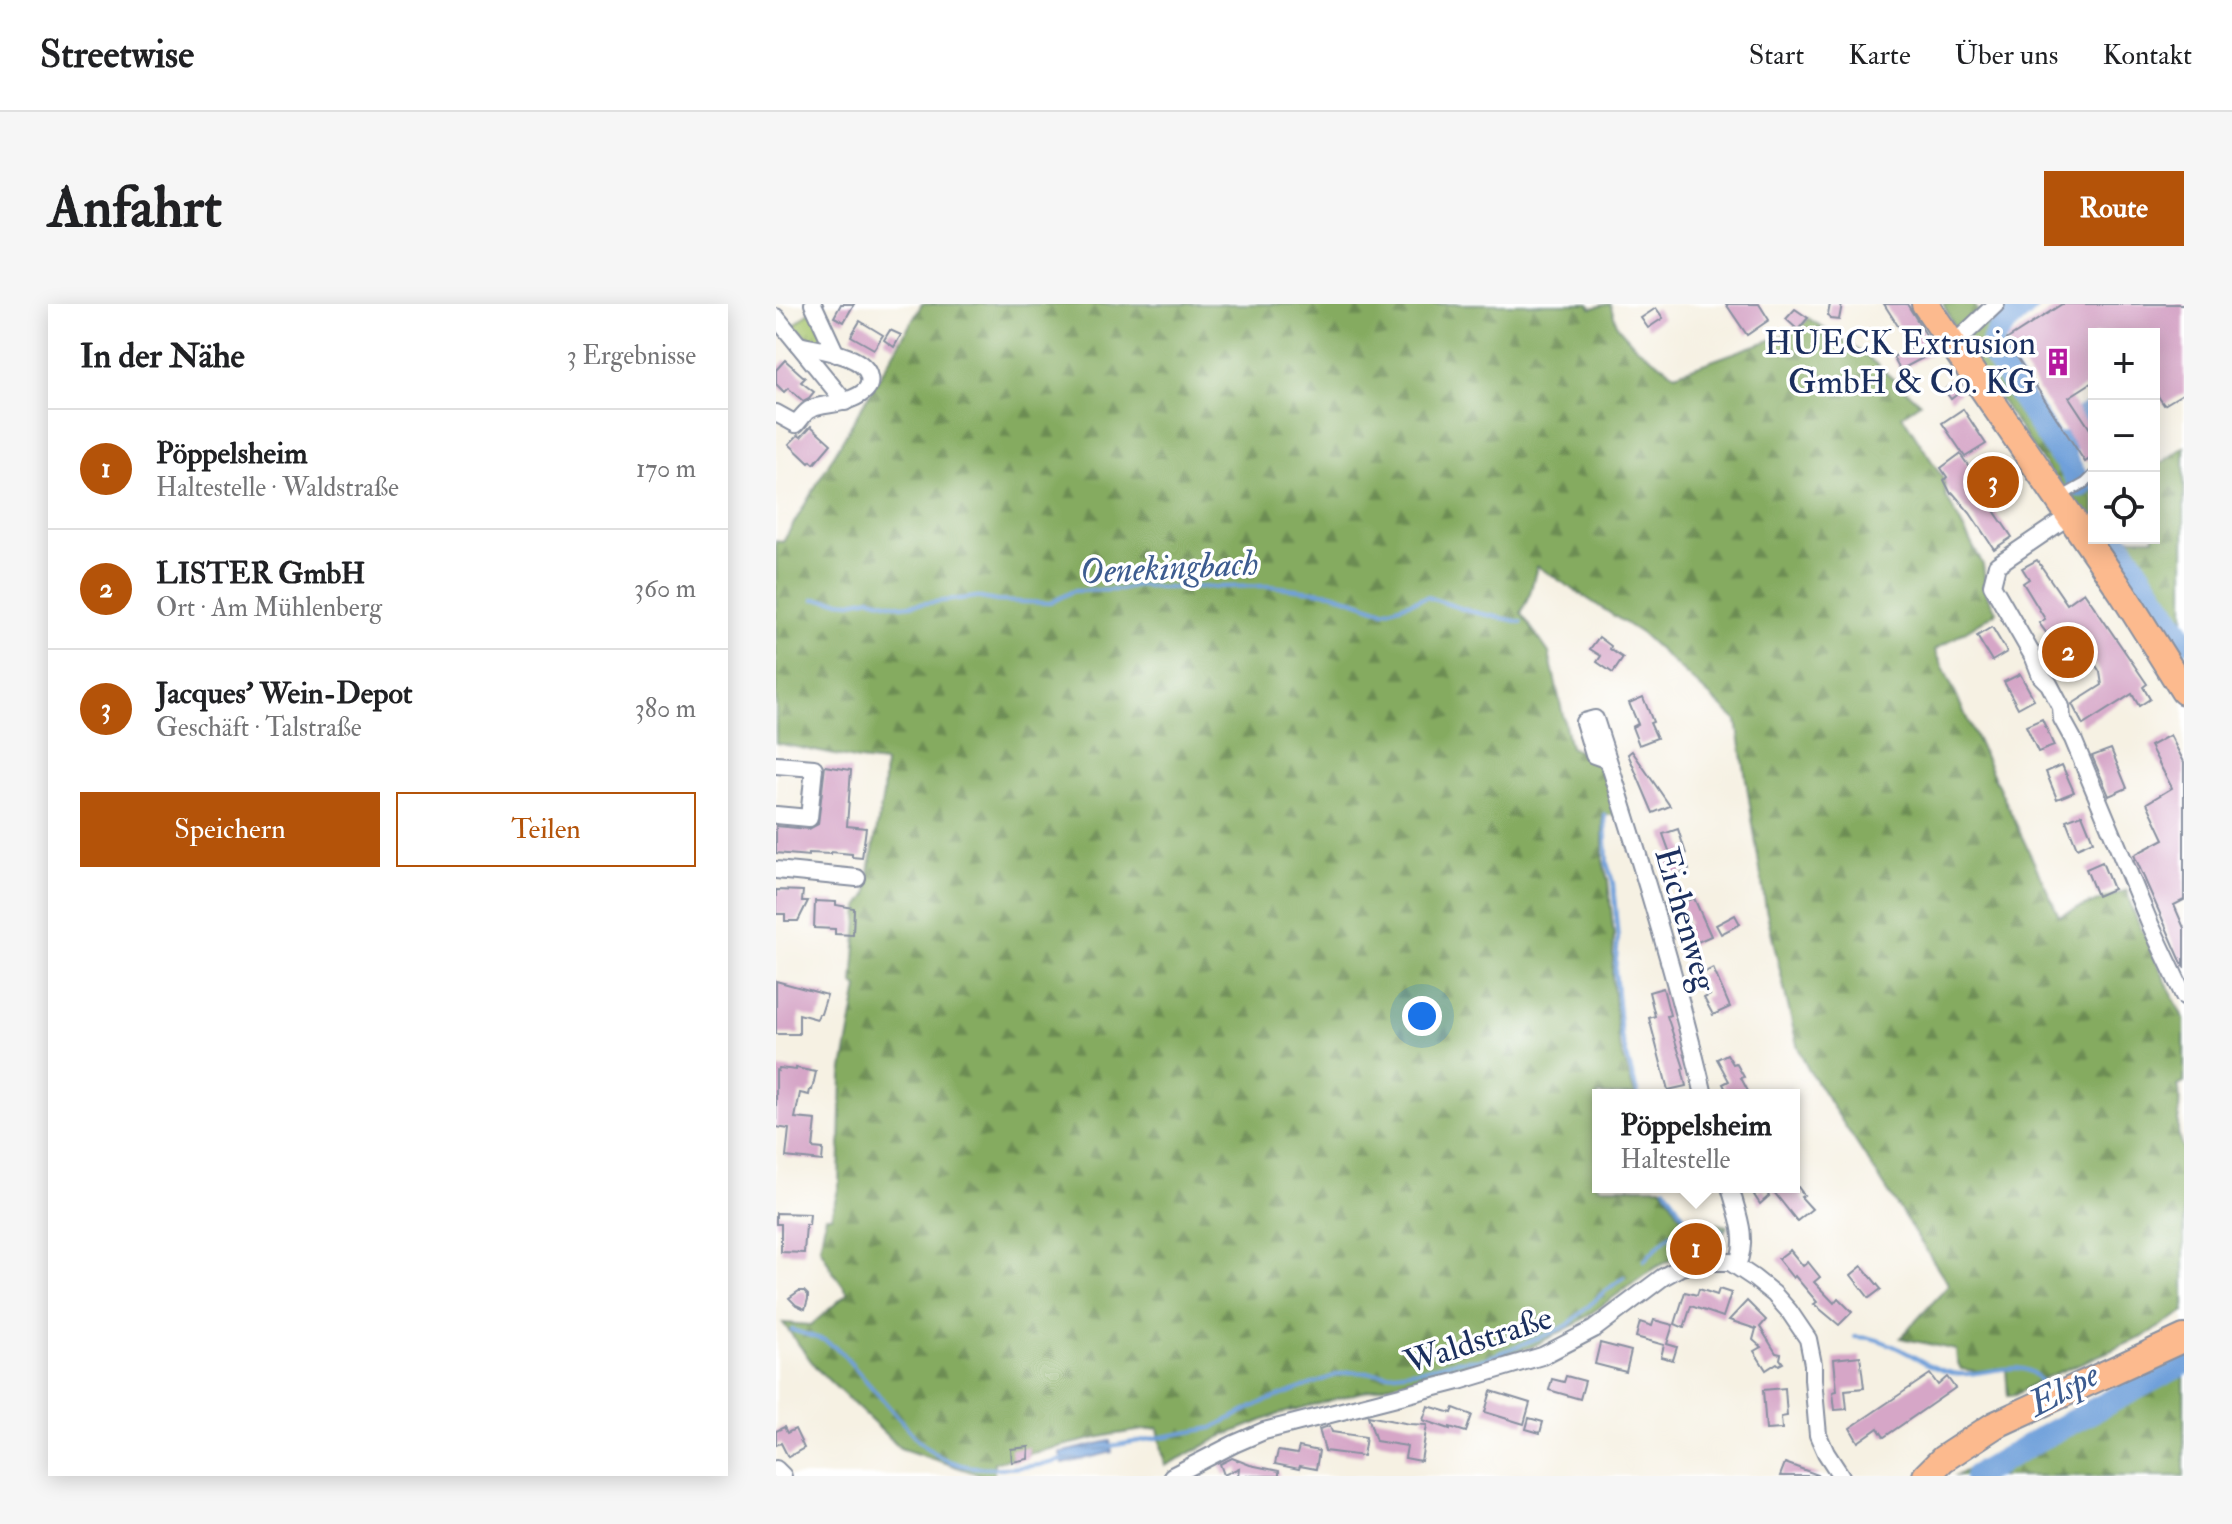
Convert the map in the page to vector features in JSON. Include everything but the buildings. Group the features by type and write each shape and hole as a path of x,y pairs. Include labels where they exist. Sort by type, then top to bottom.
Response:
{"main road":[{"path":"1925,304 2122,592 2184,691"},
{"path":"1926,1476 1943,1459 1995,1425 2184,1338"}],"street":[{"path":"813,304 836,354"},
{"path":"1953,345 1987,307"},
{"path":"776,317 845,402"},
{"path":"776,413 796,424 809,409 845,402 868,389 869,375 861,363 799,345"},
{"path":"2064,507 1997,565 1992,585 2061,707 2065,725 2184,996"},
{"name":"Eichenweg","path":"1608,760 1703,1089"},
{"path":"776,765 814,768 809,818 776,815"},
{"path":"776,870 857,878"},
{"path":"1732,1193 1742,1228 1742,1254 1737,1265 1774,1294 1808,1339 1818,1435 1841,1476"},
{"name":"Waldstraße","path":"1172,1476 1264,1431 1459,1381 1542,1356 1594,1329 1681,1267 1708,1262 1737,1265"},
{"path":"776,1469 783,1476"}],"lane":[{"path":"2064,507 2088,480"}],"green space":[{"path":"922,304 1589,304 1591,308 1610,304 1618,327 1636,347 1675,374 1798,330 1808,318 1868,357 1920,403 1902,415 1944,480 1946,496 1983,565 1987,595 1997,612 1935,650 2059,916 2127,890 2132,909 2184,1020 2184,1083 2178,1086 2178,1135 2184,1150 2184,1312 2143,1337 2008,1396 2006,1369 1961,1369 1956,1350 1900,1338 1949,1285 1808,1069 1797,1045 1766,909 1737,721 1642,634 1537,566 1521,613 1549,653 1570,747 1602,763 1617,815 1603,815 1603,861 1614,937 1612,976 1619,1043 1633,1089 1592,1089 1592,1193 1666,1193 1681,1217 1727,1226 1724,1232 1720,1235 1713,1233 1692,1243 1690,1250 1656,1267 1576,1324 1531,1347 1279,1414 1221,1437 1165,1466 1158,1428 1110,1435 994,1462 994,1476 984,1476 900,1448 817,1369 783,1323 811,1325 848,1293 820,1248 826,1216 831,1216 839,1186 842,1075 858,987 853,984 859,907 868,894 885,763 776,743 776,541 783,542"},
{"path":"1943,304 1974,304 2088,483 2088,527 1965,349"},
{"path":"812,310 828,344 812,340 794,325"},
{"path":"2184,447 2184,674 2099,544 2160,544 2160,464"},
{"path":"2184,1357 2184,1476 1956,1476 2043,1427"}],"water":[{"path":"1110,1441 1112,1452 1063,1464 1060,1453"}],"waterway":[{"path":"2027,304 1999,332 1992,345 1992,353 2064,457"},
{"name":"Elspe","path":"2083,418 2088,415"},
{"name":"Elspe","path":"2065,443 2064,457 2081,486"},
{"name":"Elspe","path":"2120,544 2184,640"},
{"name":"Oenekingbach","path":"814,599 851,602 871,598 902,606 976,597 1050,603 1073,591 1121,590 1137,585 1160,588 1270,586 1332,593 1384,611 1427,597 1469,611 1521,622"},
{"name":"Oenekingbach","path":"1605,815 1607,863 1613,882 1618,939 1615,971 1621,1036 1636,1089"},
{"name":"Oenekingbach","path":"1669,1193 1685,1218 1716,1227"},
{"path":"1644,1261 1677,1232 1685,1229 1722,1230"},
{"path":"1111,1446 1212,1428 1261,1403 1336,1375 1350,1372 1388,1374 1484,1359 1568,1325 1624,1277"},
{"path":"792,1330 824,1340 839,1350 918,1440 943,1458 961,1465 998,1468 1062,1460"},
{"name":"Oenekingbach","path":"1855,1337 1885,1342 1948,1372 1970,1374 2015,1368 2034,1374 2041,1382"},
{"name":"Elspe","path":"1976,1476 2184,1363"}],"place":[{"name":"HUECK Extrusion GmbH & Co. KG","path":"2058,362"},
{"name":"Jacques’ Wein-Depot","path":"1993,482"},
{"name":"LISTER GmbH","path":"2068,652"},
{"name":"Pöppelsheim","path":"1696,1249"}]}
